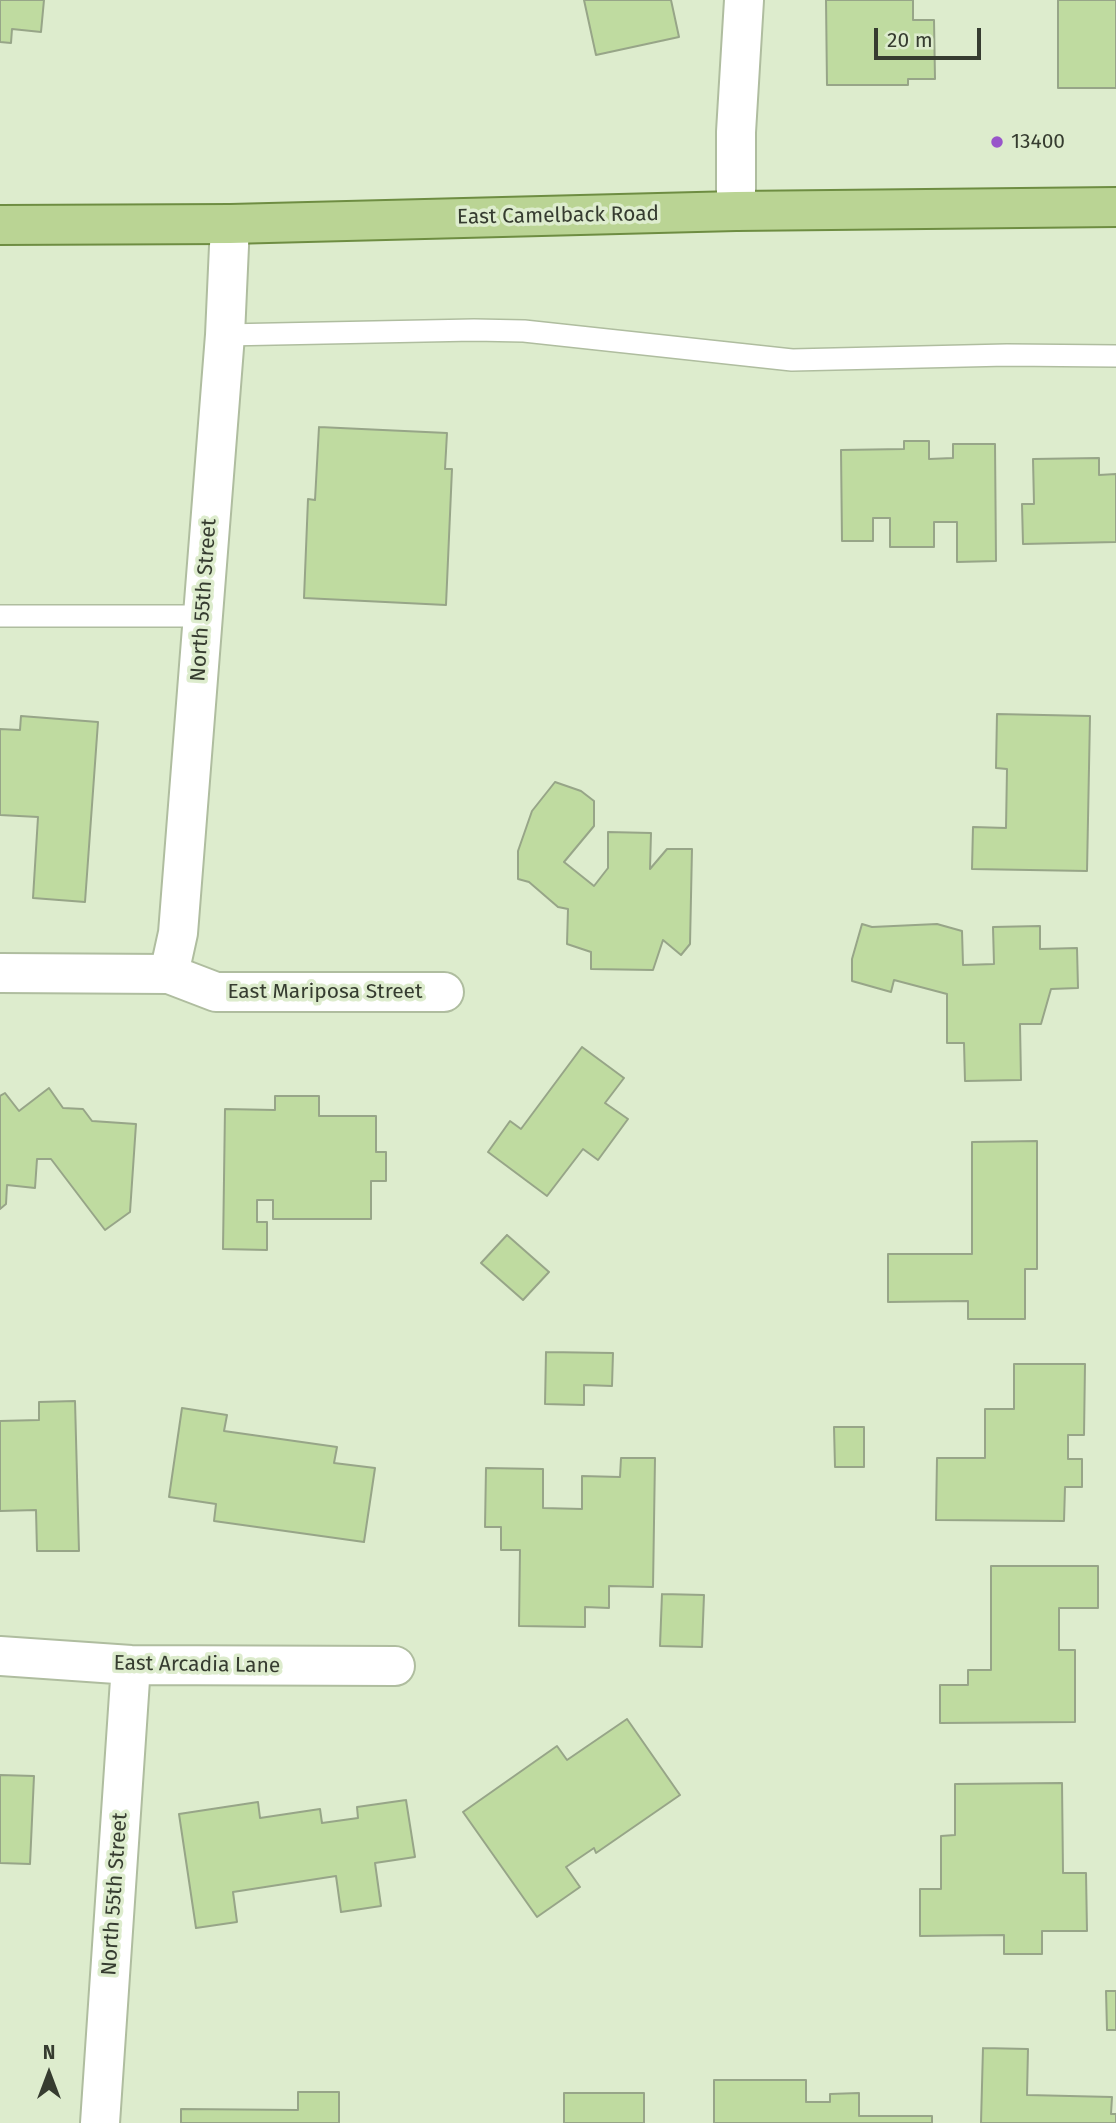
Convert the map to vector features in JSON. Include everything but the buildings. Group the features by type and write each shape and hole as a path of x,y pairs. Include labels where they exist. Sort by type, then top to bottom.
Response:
{"main road":[{"name":"East Camelback Road","path":"0,225 230,224 737,211 1116,207"}],"street":[{"path":"737,211 736,132 744,0"},
{"name":"North 55th Street","path":"169,974 178,933 225,335 230,224"},
{"name":"East Mariposa Street","path":"0,973 169,974 216,992 444,992"},
{"name":"East Arcadia Lane","path":"0,1656 131,1665 395,1666"},
{"name":"North 55th Street","path":"100,2123 131,1665"}],"lane":[{"path":"225,335 524,331 792,360 1007,355 1116,356"},
{"path":"0,616 203,616"}],"place":[{"name":"13400","path":"997,142"}]}
